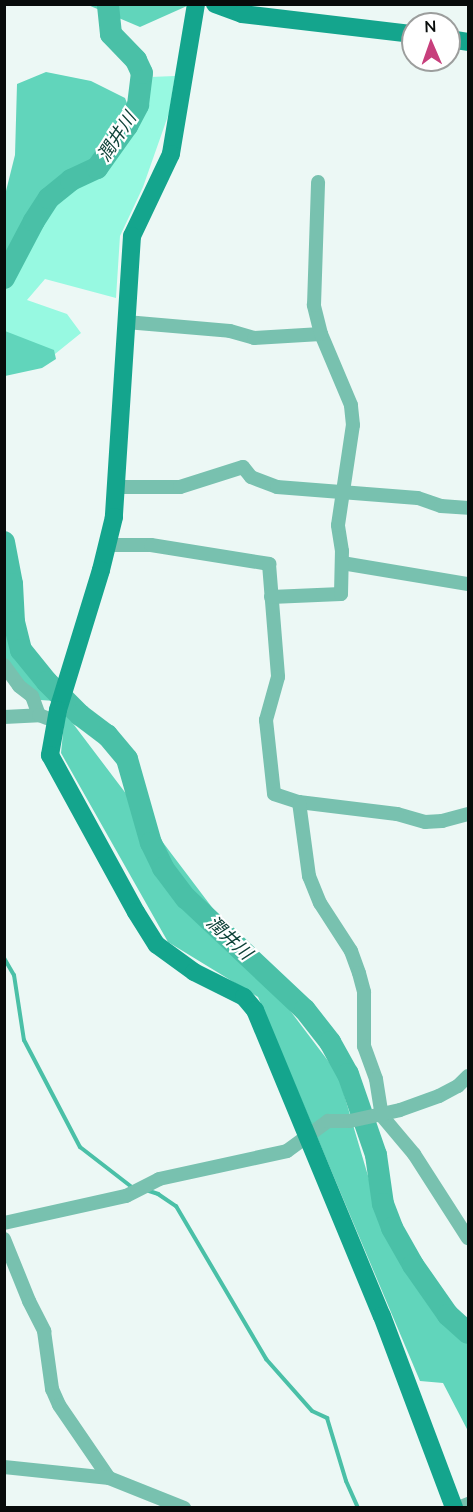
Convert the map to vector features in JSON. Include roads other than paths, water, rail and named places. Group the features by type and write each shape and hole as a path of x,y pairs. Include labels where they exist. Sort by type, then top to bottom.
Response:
{"street":[{"path":"196,4 171,154 132,236 117,487 108,544 72,669 50,716 50,754 136,912 157,945 194,972 244,997 255,1010 382,1316 456,1508 468,1504"},
{"path":"215,4 242,14 401,33"},
{"path":"271,597 341,594 342,563 338,525 341,491 353,424 351,405 321,334 314,305 318,182"},
{"path":"126,322 230,331 254,338 321,334"},
{"path":"117,487 180,486 243,467 250,477 277,487 418,498 441,506 468,508"},
{"path":"108,544 151,546 269,564 278,677 266,720 273,794 299,802 397,813 425,822 442,821 468,814"},
{"path":"342,563 468,584"},
{"path":"4,665 19,686 32,696 50,716"},
{"path":"4,717 50,716"},
{"path":"299,802 309,876 320,903 351,951 364,992 364,1046 376,1079 379,1116 414,1154 468,1238"},
{"path":"4,1223 126,1196 159,1179 288,1151 328,1121 350,1121 379,1116 439,1096 458,1086 468,1076"},
{"path":"4,1239 28,1301 44,1331 52,1389 59,1405 109,1478"},
{"path":"4,1467 109,1478 174,1506"}],"waterway":[{"name":"潤井川","path":"4,278 49,198 71,180 97,168 127,126 138,105 142,73 136,60 111,34 108,4"},
{"name":"潤井川","path":"4,542 12,584 14,622 21,650 47,682 80,715 107,735 127,759 151,843 163,868 186,898 305,1010 330,1042 348,1074 376,1155 383,1204 392,1228 413,1265 448,1315 468,1333"},
{"path":"4,958 14,975 24,1040 80,1147 133,1188"},
{"path":"146,1190 158,1194 176,1206 266,1359 312,1411 327,1418 346,1481 358,1508"}]}
